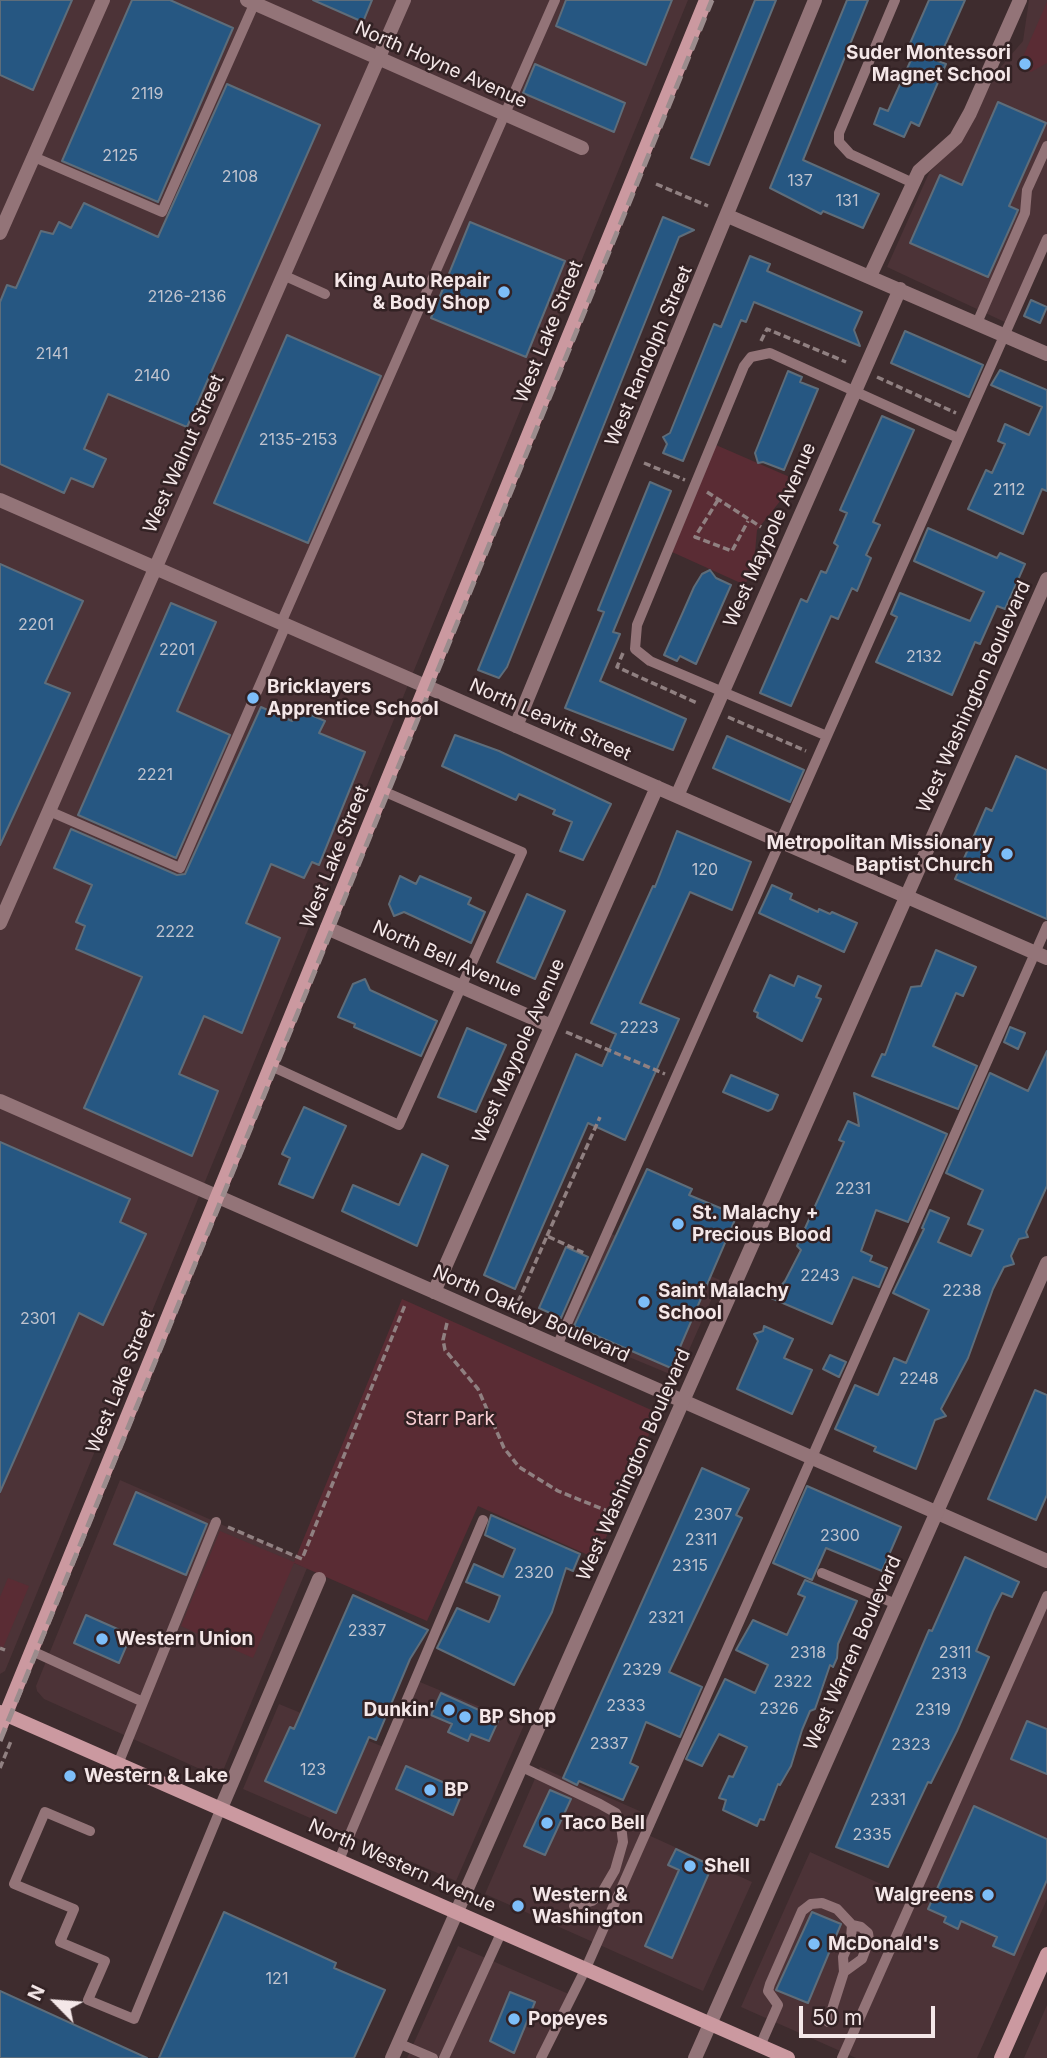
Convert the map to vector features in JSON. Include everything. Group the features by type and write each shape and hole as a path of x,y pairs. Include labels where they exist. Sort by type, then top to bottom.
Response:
{"main road":[{"name":"West Lake Street","path":"2,1718 32,1651 706,0"},
{"name":"North Western Avenue","path":"2,1718 118,1763 788,2058"},
{"path":"1001,2058 1047,1954"}],"street":[{"path":"0,233 103,0"},
{"name":"West Walnut Street","path":"0,923 404,0"},
{"name":"West Randolph Street","path":"516,726 815,0"},
{"path":"870,276 919,171 956,138 1020,0"},
{"name":"North Hoyne Avenue","path":"252,1 582,148"},
{"path":"728,216 1047,354"},
{"name":"West Maypole Avenue","path":"677,796 900,289"},
{"name":"North Leavitt Street","path":"0,500 1041,955"},
{"name":"West Washington Boulevard","path":"392,2058 1047,579"},
{"name":"West Maypole Avenue","path":"434,1292 657,787"},
{"name":"North Bell Avenue","path":"327,928 551,1026"},
{"name":"North Oakley Boulevard","path":"0,1101 1047,1562"},
{"name":"West Warren Boulevard","path":"695,2058 1047,1264"},
{"path":"221,1808 319,1579"}],"lane":[{"path":"49,811 180,868 283,624 555,0"},
{"path":"895,0 839,133 839,142 850,154 913,183"},
{"path":"34,157 162,212 252,1"},
{"path":"977,323 1025,213 1027,190 1047,146"},
{"path":"557,1346 1047,239"},
{"path":"283,275 326,294"},
{"path":"827,736 639,655 634,638 744,366 751,357 770,353 958,439"},
{"path":"271,1066 399,1125 522,852 383,791"},
{"path":"541,2058 586,1968 811,1458 1041,955 1047,926"},
{"path":"339,1860 483,1520"},
{"path":"118,1763 216,1522"},
{"path":"822,1573 896,1604"},
{"path":"842,2058 1047,1596"},
{"path":"32,1651 144,1702"},
{"path":"522,1767 616,1813 621,1825 623,1842 608,1882 592,1901 574,1906"},
{"path":"90,1831 45,1812 14,1884 74,1909 60,1942 105,1961 88,2000 134,2019 221,1808"},
{"path":"760,2046 778,2005 768,1991 770,1984 802,1911 811,1903 822,1903 846,1915 852,1925 851,1938 844,1957 845,1972 828,2022"},
{"path":"845,1972 862,1959 869,1940 868,1933 861,1927 852,1925"},
{"path":"444,2058 502,1931"},
{"path":"398,2043 433,2058"}],"path":[{"path":"656,184 708,206"},
{"path":"877,377 967,418"},
{"path":"718,500 695,537 732,551 749,520"},
{"path":"728,717 818,757"},
{"path":"551,1026 675,1079"},
{"path":"518,1302 600,1117"},
{"path":"547,1236 596,1258"},
{"path":"216,1522 302,1559 405,1305"},
{"path":"447,1323 443,1340 445,1350 478,1389 504,1448 519,1467 558,1491 610,1511"},
{"path":"0,1768 6,1753"}],"shaded area":[{"path":"0,0 688,0 5,1671 0,1674"},
{"path":"1029,0 1047,0 1047,239 1009,324 887,267 929,173 963,137 999,69 1023,41"},
{"name":"Saint Malachy School","path":"607,1232 720,1280 677,1377 564,1330"},
{"path":"120,1480 296,1557 294,1563 307,1568 220,1778 44,1699 37,1691 36,1686"},
{"path":"1047,1596 1047,1899 977,2058 856,2058 741,2007 810,1852 912,1898"},
{"path":"415,1680 524,1725 456,1881 243,1789 279,1704 386,1748"},
{"path":"540,1767 653,1817 646,1834 752,1882 703,1991 485,1894"},
{"path":"458,1946 571,1995 541,2058 407,2058"},
{"path":"1047,2005 1047,2058 1024,2058"}],"green space":[{"path":"1047,2 1047,63 1031,72 1019,66"},
{"path":"716,445 792,478 781,500 757,530 754,564 745,585 672,552"},
{"name":"Starr Park","path":"402,1299 658,1413 597,1559 478,1506 427,1621 294,1563 253,1658 181,1626 220,1531 294,1562"},
{"path":"8,1578 29,1586 3,1648 0,1646 0,1597"}],"building":[{"path":"0,0 72,0 33,90 0,75"},
{"path":"132,0 170,0 233,28 158,202 62,161"},
{"path":"313,0 372,0 363,22"},
{"path":"566,0 672,0 646,65 556,26"},
{"path":"755,0 776,0 709,165 691,158"},
{"path":"847,0 868,0 803,160 879,194 863,228 823,211 821,214 770,188"},
{"path":"929,0 965,0 938,61 946,64 919,126 911,122 904,137 874,124 880,108 888,111 915,51 908,48"},
{"path":"535,64 625,103 614,132 523,93"},
{"path":"227,84 320,125 187,427 108,394 84,449 106,459 93,487 71,478 64,493 0,464 0,302 7,285 16,288 41,231 53,234 59,222 71,228 84,203 158,237"},
{"path":"998,102 1046,123 1009,206 1018,210 988,277 910,243 940,175 962,185"},
{"path":"663,217 694,230 679,237 507,667 499,678 478,670"},
{"path":"470,222 565,261 526,357 431,318"},
{"path":"750,256 770,264 767,271 862,312 854,330 860,346 754,302 746,322 741,320 683,461 663,453 667,444 663,437 670,433 714,324 721,327"},
{"path":"1031,300 1047,307 1040,323 1024,316"},
{"path":"905,331 983,365 969,397 891,363"},
{"path":"287,335 381,376 308,543 214,503"},
{"path":"1000,370 1047,390 1047,491 1042,489 1023,534 968,509 986,470 992,473 1005,444 998,441 1005,424 1029,435 1042,407 991,385"},
{"path":"788,371 802,377 800,382 818,389 784,470 763,462 758,463 755,453"},
{"path":"882,416 914,430 873,522 880,525 866,555 871,558 857,591 852,588 838,619 831,616 791,706 760,693 801,599 807,602 821,571 826,573 838,546 834,543 847,513 840,510"},
{"path":"650,482 671,491 613,632 620,634 600,681 686,719 673,750 565,708 604,612 598,610"},
{"path":"928,528 997,558 1000,553 1025,564 1005,609 997,606 980,644 975,642 952,695 876,662 897,617 891,614 900,593 970,621 984,592 914,561"},
{"path":"0,564 83,601 45,683 70,693 0,845"},
{"path":"710,570 716,578 731,585 696,664 680,656 677,661 664,655 694,587 702,574"},
{"path":"171,603 216,622 177,711 230,735 176,858 78,815"},
{"path":"261,707 292,721 297,709 325,721 319,733 365,752 319,865 312,862 304,878 271,864 246,923 280,938 242,1033 204,1016 179,1074 218,1091 192,1156 84,1108 142,977 76,949 85,926 76,922 92,885 54,868 71,829 177,875 185,874"},
{"path":"455,735 499,751 611,804 583,860 560,851 572,822 553,814 555,810 519,794 516,800 442,766"},
{"path":"727,736 804,770 790,802 713,768"},
{"name":"Metropolitan Missionary Baptist Church","path":"1016,756 1047,770 1047,919 955,879 986,808 992,811"},
{"path":"677,831 751,862 732,910 690,892 640,1003 679,1019 625,1140 588,1123 515,1289 484,1275 576,1054 602,1066 616,1034 591,1023 653,886 655,887"},
{"path":"400,876 416,884 420,876 471,898 468,904 485,912 471,943 404,912 394,916 389,904"},
{"path":"772,885 792,894 790,899 818,912 819,909 830,914 832,912 857,923 844,952 759,913"},
{"path":"527,894 565,911 535,979 497,962"},
{"path":"936,950 976,967 963,996 956,993 933,1046 977,1066 958,1109 872,1076 882,1054 885,1055 911,987 921,986"},
{"path":"770,975 794,986 798,976 821,986 816,997 821,999 802,1041 757,1017 758,1013 754,1011"},
{"path":"365,979 370,990 437,1021 421,1056 354,1027 355,1024 338,1017 353,984"},
{"path":"1010,1027 1025,1033 1018,1049 1004,1042"},
{"path":"467,1028 506,1045 476,1112 438,1097"},
{"path":"1047,1051 1047,1186 1026,1232 1028,1237 1019,1239 1011,1256 1014,1264 1004,1267 993,1289 968,1358 941,1409 946,1416 935,1420 916,1469 874,1451 876,1447 835,1429 855,1385 878,1395 894,1358 906,1363 929,1310 893,1293 924,1229 922,1228 930,1210 949,1218 938,1242 971,1256 983,1230 968,1224 983,1190 946,1173 990,1073 1028,1091"},
{"path":"731,1075 778,1095 772,1109 768,1111 723,1092"},
{"path":"854,1093 947,1134 908,1222 876,1210 861,1251 872,1256 870,1261 887,1268 879,1287 853,1277 832,1324 771,1298 785,1281 801,1250 797,1246 844,1142 839,1140 848,1121 859,1126"},
{"path":"304,1107 346,1126 313,1198 279,1184 290,1158 282,1154"},
{"path":"0,1142 130,1199 120,1222 146,1234 103,1325 79,1313 0,1492"},
{"path":"422,1154 448,1166 417,1246 342,1211 353,1185 399,1205"},
{"path":"647,1169 692,1189 689,1195 737,1215 671,1368 574,1326"},
{"path":"566,1247 588,1257 561,1318 539,1308"},
{"path":"764,1326 793,1339 784,1358 812,1370 792,1414 737,1389 758,1341 754,1334 763,1331"},
{"path":"830,1355 846,1362 839,1377 823,1369"},
{"path":"1035,1390 1047,1395 1047,1495 1036,1520 988,1499"},
{"path":"702,1468 749,1489 736,1515 742,1518 669,1672 702,1687 680,1737 646,1722 630,1763 638,1767 623,1800 579,1781 577,1785 563,1778"},
{"path":"807,1486 901,1527 882,1571 826,1548 812,1580 773,1563"},
{"path":"136,1492 207,1524 186,1575 114,1544"},
{"path":"491,1515 580,1554 573,1571 566,1568 552,1612 514,1685 437,1648 457,1608 489,1622 495,1609 500,1596 466,1582 474,1564 503,1577 515,1549 485,1535"},
{"path":"965,1557 1019,1582 1012,1597 1002,1593 993,1611 976,1651 989,1657 957,1731 931,1783 928,1782 888,1867 836,1847 929,1630 932,1631"},
{"path":"805,1580 857,1601 838,1644 837,1658 833,1667 830,1665 815,1709 810,1711 802,1730 791,1766 780,1785 778,1784 764,1820 760,1819 757,1826 723,1810 726,1800 719,1798 729,1776 733,1777 747,1747 719,1734 702,1766 686,1759 725,1679 755,1693 768,1665 736,1650 753,1620 787,1635 805,1597 798,1594"},
{"path":"353,1595 428,1630 410,1659 376,1740 369,1737 336,1813 265,1781 290,1727 294,1729"},
{"name":"Western Union","path":"86,1615 131,1635 119,1663 74,1643"},
{"name":"BP Shop","path":"441,1693 499,1719 489,1741 471,1734 468,1741 448,1732 452,1724 431,1715"},
{"path":"1027,1721 1047,1729 1047,1774 1011,1759"},
{"name":"BP","path":"406,1766 463,1791 453,1815 396,1789"},
{"name":"Taco Bell","path":"550,1790 571,1799 545,1855 524,1846"},
{"name":"Walgreens","path":"974,1806 1047,1839 1047,1880 1014,1955 993,1946 997,1937 961,1921 958,1929 944,1922 946,1917 928,1909"},
{"name":"Shell","path":"676,1849 712,1866 672,1958 645,1946 679,1870 668,1865"},
{"path":"224,1912 336,1963 334,1968 385,1990 354,2058 159,2058"},
{"name":"McDonald's","path":"812,1912 841,1924 808,2003 776,1990"},
{"path":"0,1991 147,2058 0,2058"},
{"name":"Popeyes","path":"510,1992 535,2002 514,2053 490,2041"}],"railway":[{"path":"0,1741 712,0"}],"place":[{"name":"Suder Montessori Magnet School","path":"1025,64"},
{"name":"King Auto Repair & Body Shop","path":"504,292"},
{"name":"Bricklayers Apprentice School","path":"253,698"},
{"name":"Metropolitan Missionary Baptist Church","path":"1007,854"},
{"name":"St. Malachy + Precious Blood","path":"678,1224"},
{"name":"Saint Malachy School","path":"644,1302"},
{"name":"Western Union","path":"102,1639"},
{"name":"Dunkin'","path":"449,1710"},
{"name":"BP Shop","path":"465,1717"},
{"name":"Western & Lake","path":"70,1776"},
{"name":"BP","path":"430,1790"},
{"name":"Taco Bell","path":"547,1823"},
{"name":"Shell","path":"690,1866"},
{"name":"Walgreens","path":"988,1895"},
{"name":"Western & Washington","path":"518,1906"},
{"name":"McDonald's","path":"814,1944"},
{"name":"Popeyes","path":"514,2019"}]}
